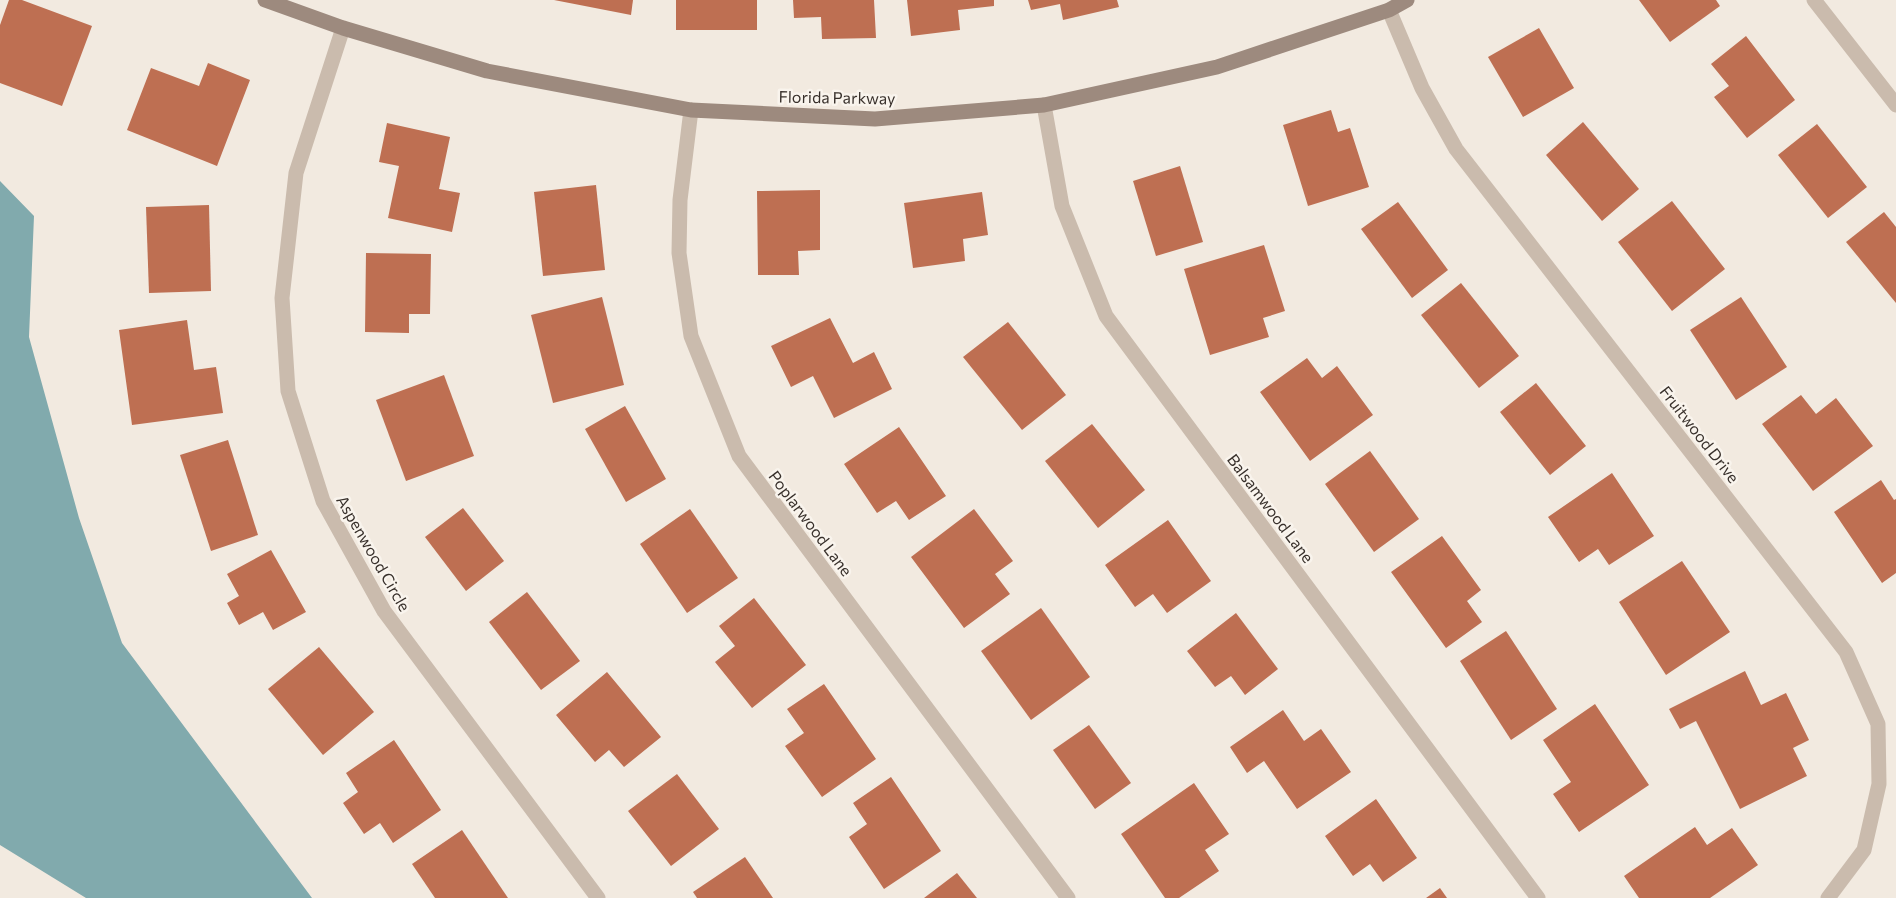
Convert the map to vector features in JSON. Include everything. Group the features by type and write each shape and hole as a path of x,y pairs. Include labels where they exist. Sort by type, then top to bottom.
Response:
{"street":[{"name":"Florida Parkway","path":"265,0 343,28 487,71 691,110 875,119 1044,105 1217,67 1389,10 1407,0"},
{"path":"1814,0 1896,105"},
{"name":"Fruitwood Drive","path":"1389,10 1422,88 1456,149 1846,652 1878,724 1879,784 1864,850 1828,898"},
{"name":"Aspenwood Circle","path":"343,28 296,173 282,298 288,391 323,501 384,610 598,898"},
{"name":"Balsamwood Lane","path":"1044,105 1062,206 1106,316 1538,898"},
{"name":"Poplarwood Lane","path":"691,110 680,200 679,253 691,336 739,456 1068,898"}],"water":[{"path":"0,181 34,216 29,337 79,518 122,643 312,898 86,898 0,845"}],"building":[{"path":"9,0 22,0 92,26 62,106 0,83 0,25"},
{"path":"554,0 633,0 631,15"},
{"path":"676,0 757,0 757,30 676,30"},
{"path":"793,0 874,0 876,38 822,39 821,17 794,18"},
{"path":"907,0 994,0 994,6 958,10 960,30 911,36"},
{"path":"1028,0 1117,0 1119,7 1063,20 1060,4 1031,10"},
{"path":"1639,0 1716,0 1720,6 1670,42"},
{"path":"1539,28 1574,88 1523,117 1488,57"},
{"path":"1746,36 1795,100 1747,138 1714,97 1729,86 1711,64"},
{"path":"208,63 250,80 217,166 127,130 151,68 199,86"},
{"path":"1331,110 1338,132 1350,128 1369,187 1308,206 1283,125"},
{"path":"1583,122 1639,189 1602,221 1546,155"},
{"path":"387,123 450,137 439,189 460,193 452,232 388,218 399,166 379,162"},
{"path":"1817,124 1867,187 1828,218 1778,155"},
{"path":"1180,166 1203,242 1156,256 1133,181"},
{"path":"596,185 605,270 543,276 534,192"},
{"path":"820,190 820,250 798,251 799,275 758,275 757,191"},
{"path":"982,192 988,235 963,239 965,261 913,268 904,203"},
{"path":"1672,201 1725,269 1672,311 1618,242"},
{"path":"1398,202 1448,270 1412,298 1361,229"},
{"path":"209,205 211,291 149,293 146,207"},
{"path":"1884,212 1896,227 1896,303 1846,242"},
{"path":"1264,245 1285,311 1263,318 1269,337 1210,355 1184,269"},
{"path":"366,253 431,254 430,314 409,314 409,333 365,332"},
{"path":"1461,283 1519,356 1479,388 1421,315"},
{"path":"602,297 624,385 553,403 531,315"},
{"path":"1741,297 1787,367 1736,400 1690,330"},
{"path":"830,318 853,363 874,352 892,389 834,418 813,376 791,387 771,346"},
{"path":"187,320 194,370 216,367 223,413 132,425 119,330"},
{"path":"1008,322 1066,395 1022,430 963,357"},
{"path":"1307,358 1322,378 1337,366 1373,415 1310,461 1260,392"},
{"path":"444,375 474,456 406,481 376,400"},
{"path":"1536,383 1586,446 1550,475 1500,412"},
{"path":"1801,395 1816,414 1836,398 1873,446 1813,491 1762,424"},
{"path":"625,406 666,479 626,502 585,429"},
{"path":"1092,424 1145,490 1098,528 1045,461"},
{"path":"899,427 946,496 909,520 896,501 877,513 844,464"},
{"path":"228,440 258,535 211,551 180,455"},
{"path":"1370,451 1419,519 1374,552 1325,484"},
{"path":"1612,473 1654,536 1609,565 1598,549 1579,562 1548,517"},
{"path":"1881,480 1894,500 1896,499 1896,573 1882,583 1834,512"},
{"path":"463,508 504,561 466,591 425,537"},
{"path":"690,509 738,578 687,613 640,544"},
{"path":"974,509 1013,561 995,574 1010,594 964,628 911,557"},
{"path":"1168,520 1211,581 1167,613 1153,594 1135,607 1105,565"},
{"path":"1442,536 1481,590 1467,601 1482,622 1446,648 1391,572"},
{"path":"271,550 306,612 273,630 263,612 239,625 227,603 239,596 227,574"},
{"path":"1682,561 1730,632 1666,675 1619,602"},
{"path":"527,592 580,661 541,690 489,622"},
{"path":"754,598 806,665 752,708 715,662 735,646 719,626"},
{"path":"1041,608 1090,677 1031,720 981,651"},
{"path":"1236,613 1278,669 1245,695 1231,676 1215,687 1187,651"},
{"path":"1506,631 1557,709 1511,740 1460,661"},
{"path":"319,647 374,712 323,755 268,689"},
{"path":"1745,671 1761,705 1786,693 1809,740 1793,748 1807,776 1740,809 1696,721 1680,729 1669,709"},
{"path":"607,672 661,737 624,767 609,750 595,762 556,715"},
{"path":"824,684 876,759 822,797 785,746 804,733 787,709"},
{"path":"1595,704 1649,785 1579,832 1553,794 1571,782 1543,740"},
{"path":"1283,710 1304,741 1321,729 1351,772 1297,809 1264,761 1247,773 1230,747"},
{"path":"1089,725 1131,783 1095,809 1053,750"},
{"path":"394,740 441,810 393,843 380,823 364,834 343,803 358,792 346,773"},
{"path":"677,774 719,829 671,866 628,811"},
{"path":"891,777 941,851 884,889 849,837 867,824 853,803"},
{"path":"1194,783 1229,834 1205,850 1219,871 1179,898 1165,898 1121,834"},
{"path":"1376,799 1417,858 1383,882 1370,864 1353,876 1325,836"},
{"path":"1695,827 1707,845 1732,828 1758,865 1710,898 1639,898 1624,876"},
{"path":"462,830 508,898 435,898 412,864"},
{"path":"745,857 773,898 697,898 693,892"},
{"path":"957,873 977,898 924,898"},
{"path":"1440,888 1447,898 1426,898"}]}
